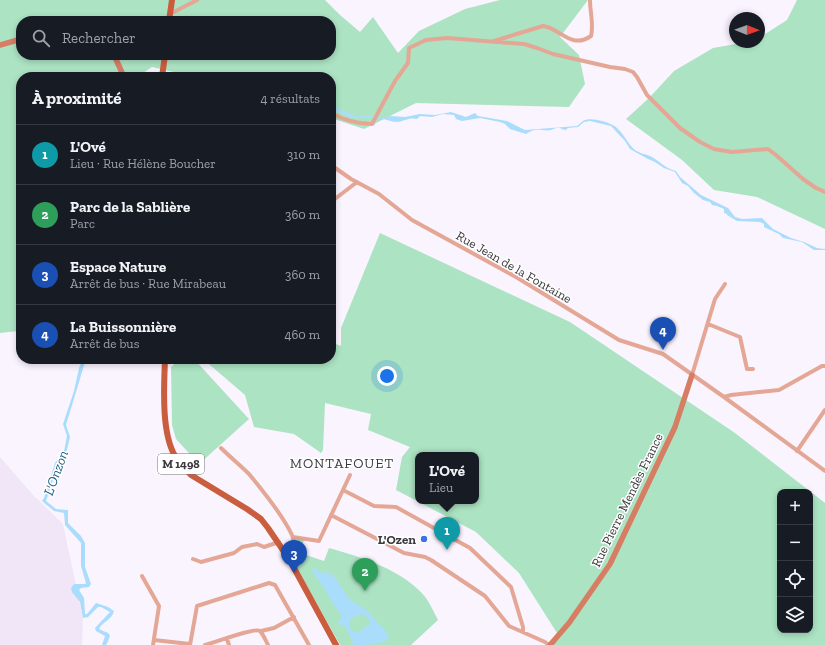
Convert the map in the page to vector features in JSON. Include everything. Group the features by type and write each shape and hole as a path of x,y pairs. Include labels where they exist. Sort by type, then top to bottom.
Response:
{"main road":[{"path":"171,16 172,0"},
{"path":"163,72 164,60"},
{"name":"M 1498","path":"165,364 164,400 168,433 174,455 191,475 248,509 268,528 289,559 336,645"}],"street":[{"path":"171,12 174,12 197,0"},
{"path":"491,41 543,26 548,27 565,38 581,41 586,40 591,36 593,31 590,16 590,0"},
{"path":"336,116 362,124 372,124 395,81 408,63 409,48 426,40 458,38 524,44 553,54 633,72 647,95 680,128 700,142 714,149 732,152 768,149 803,179 825,192"},
{"path":"0,45 16,40"},
{"path":"116,60 122,72"},
{"name":"Rue Jean de la Fontaine","path":"336,168 379,194 412,220 516,276 619,340 663,354 825,471"},
{"path":"336,198 357,182"},
{"path":"692,374 715,299 725,284"},
{"path":"708,324 740,337 747,370 753,369"},
{"path":"724,397 779,390 822,366 825,366"},
{"name":"Rue Pierre Mendès France","path":"549,645 569,623 610,564 675,427 692,374"},
{"path":"796,451 825,410"},
{"path":"221,448 248,473 272,503 293,537 293,554 289,559"},
{"path":"293,537 319,541 350,475"},
{"path":"343,490 374,506 396,508 473,550 511,587 523,627 523,632"},
{"path":"331,516 404,553 431,560 485,596 506,624 549,645"},
{"path":"192,559 201,562 234,553 242,547 257,544 264,547 278,542"},
{"path":"142,576 159,606 153,645"},
{"path":"154,640 190,645 197,606 269,584 275,585 309,645"},
{"path":"205,645 228,639 249,631 256,630 261,632 274,628 294,617"},
{"path":"261,632 268,645"},
{"path":"228,639 229,645"}],"shaded area":[{"path":"0,457 33,495 63,524 83,618 82,645 0,645"}],"green space":[{"path":"0,0 325,0 360,32 373,17 398,53 419,31 465,9 500,0 588,0 560,37 579,55 585,84 569,107 416,103 364,129 336,120 336,72 174,72 152,67 144,72 16,72 16,331 0,333"},
{"path":"797,0 825,0 825,229 757,197 714,190 682,160 626,119 649,98 674,71 713,48 729,45 729,48 765,48 765,34 787,20"},
{"path":"380,233 570,322 735,433 807,489 777,489 777,633 813,633 813,494 825,503 825,645 550,645 557,633 519,573 476,532 423,504 479,504 479,452 415,452 415,500 396,490 402,457 410,447 368,430 371,414 325,403 323,450 321,453 294,434 254,427 245,395 209,364 336,364 336,344 341,346 341,328"},
{"path":"174,364 199,364 249,419 199,464 176,439 172,425 171,367"},
{"path":"297,539 304,540 301,549 303,554 324,561 329,548 369,561 395,573 417,588 426,598 438,620 411,645 340,645 296,566"}],"water":[{"path":"336,107 355,116 371,116 380,118 391,116 405,117 420,114 435,115 451,112 466,117 475,113 478,116 507,121 525,130 577,126 584,120 588,119 602,121 615,126 635,150 652,157 666,167 676,171 680,177 701,195 728,208 735,217 742,219 762,218 773,229 791,238 825,250 814,250 802,242 783,238 779,234 764,227 764,224 760,222 737,221 724,213 724,209 712,205 710,202 703,200 694,193 688,186 682,183 675,172 664,168 630,149 625,141 611,126 590,121 584,122 578,127 568,128 566,130 556,128 551,130 534,130 526,134 510,129 505,124 500,122 480,118 462,121 456,119 454,115 443,114 432,117 420,116 417,119 397,122 377,119 374,127 375,118 351,118 336,110"},
{"path":"81,364 84,364 66,425 70,437 66,454 58,465 46,501 56,509 68,510 68,523 81,536 85,543 85,567 91,584 89,587 81,588 79,590 84,598 85,614 87,614 96,603 108,607 114,611 99,629 110,635 106,645 102,645 105,636 96,631 95,628 110,612 98,607 88,617 83,618 80,602 72,592 71,588 74,584 86,583 81,566 81,543 65,525 64,513 54,511 42,501 55,463 64,451 67,436 63,424 74,391"},
{"path":"314,568 320,573 325,572 333,575 350,600 364,608 384,629 389,637 383,642 368,645 354,645 345,625 340,625 338,622 342,617 312,569","holes":["362,614 370,621 369,625 357,633 351,630 351,619"]}],"place":[{"name":"La Buissonnière","path":"663,350"},
{"name":"L'Ozen","path":"424,539"},
{"name":"L'Ové","path":"447,550"},
{"name":"Espace Nature","path":"294,573"},
{"name":"Parc de la Sablière","path":"365,591"}],"district":[{"name":"MONTAFOUET","path":"342,463"}],"water label":[{"name":"L'Onzon","path":"56,473"}]}
